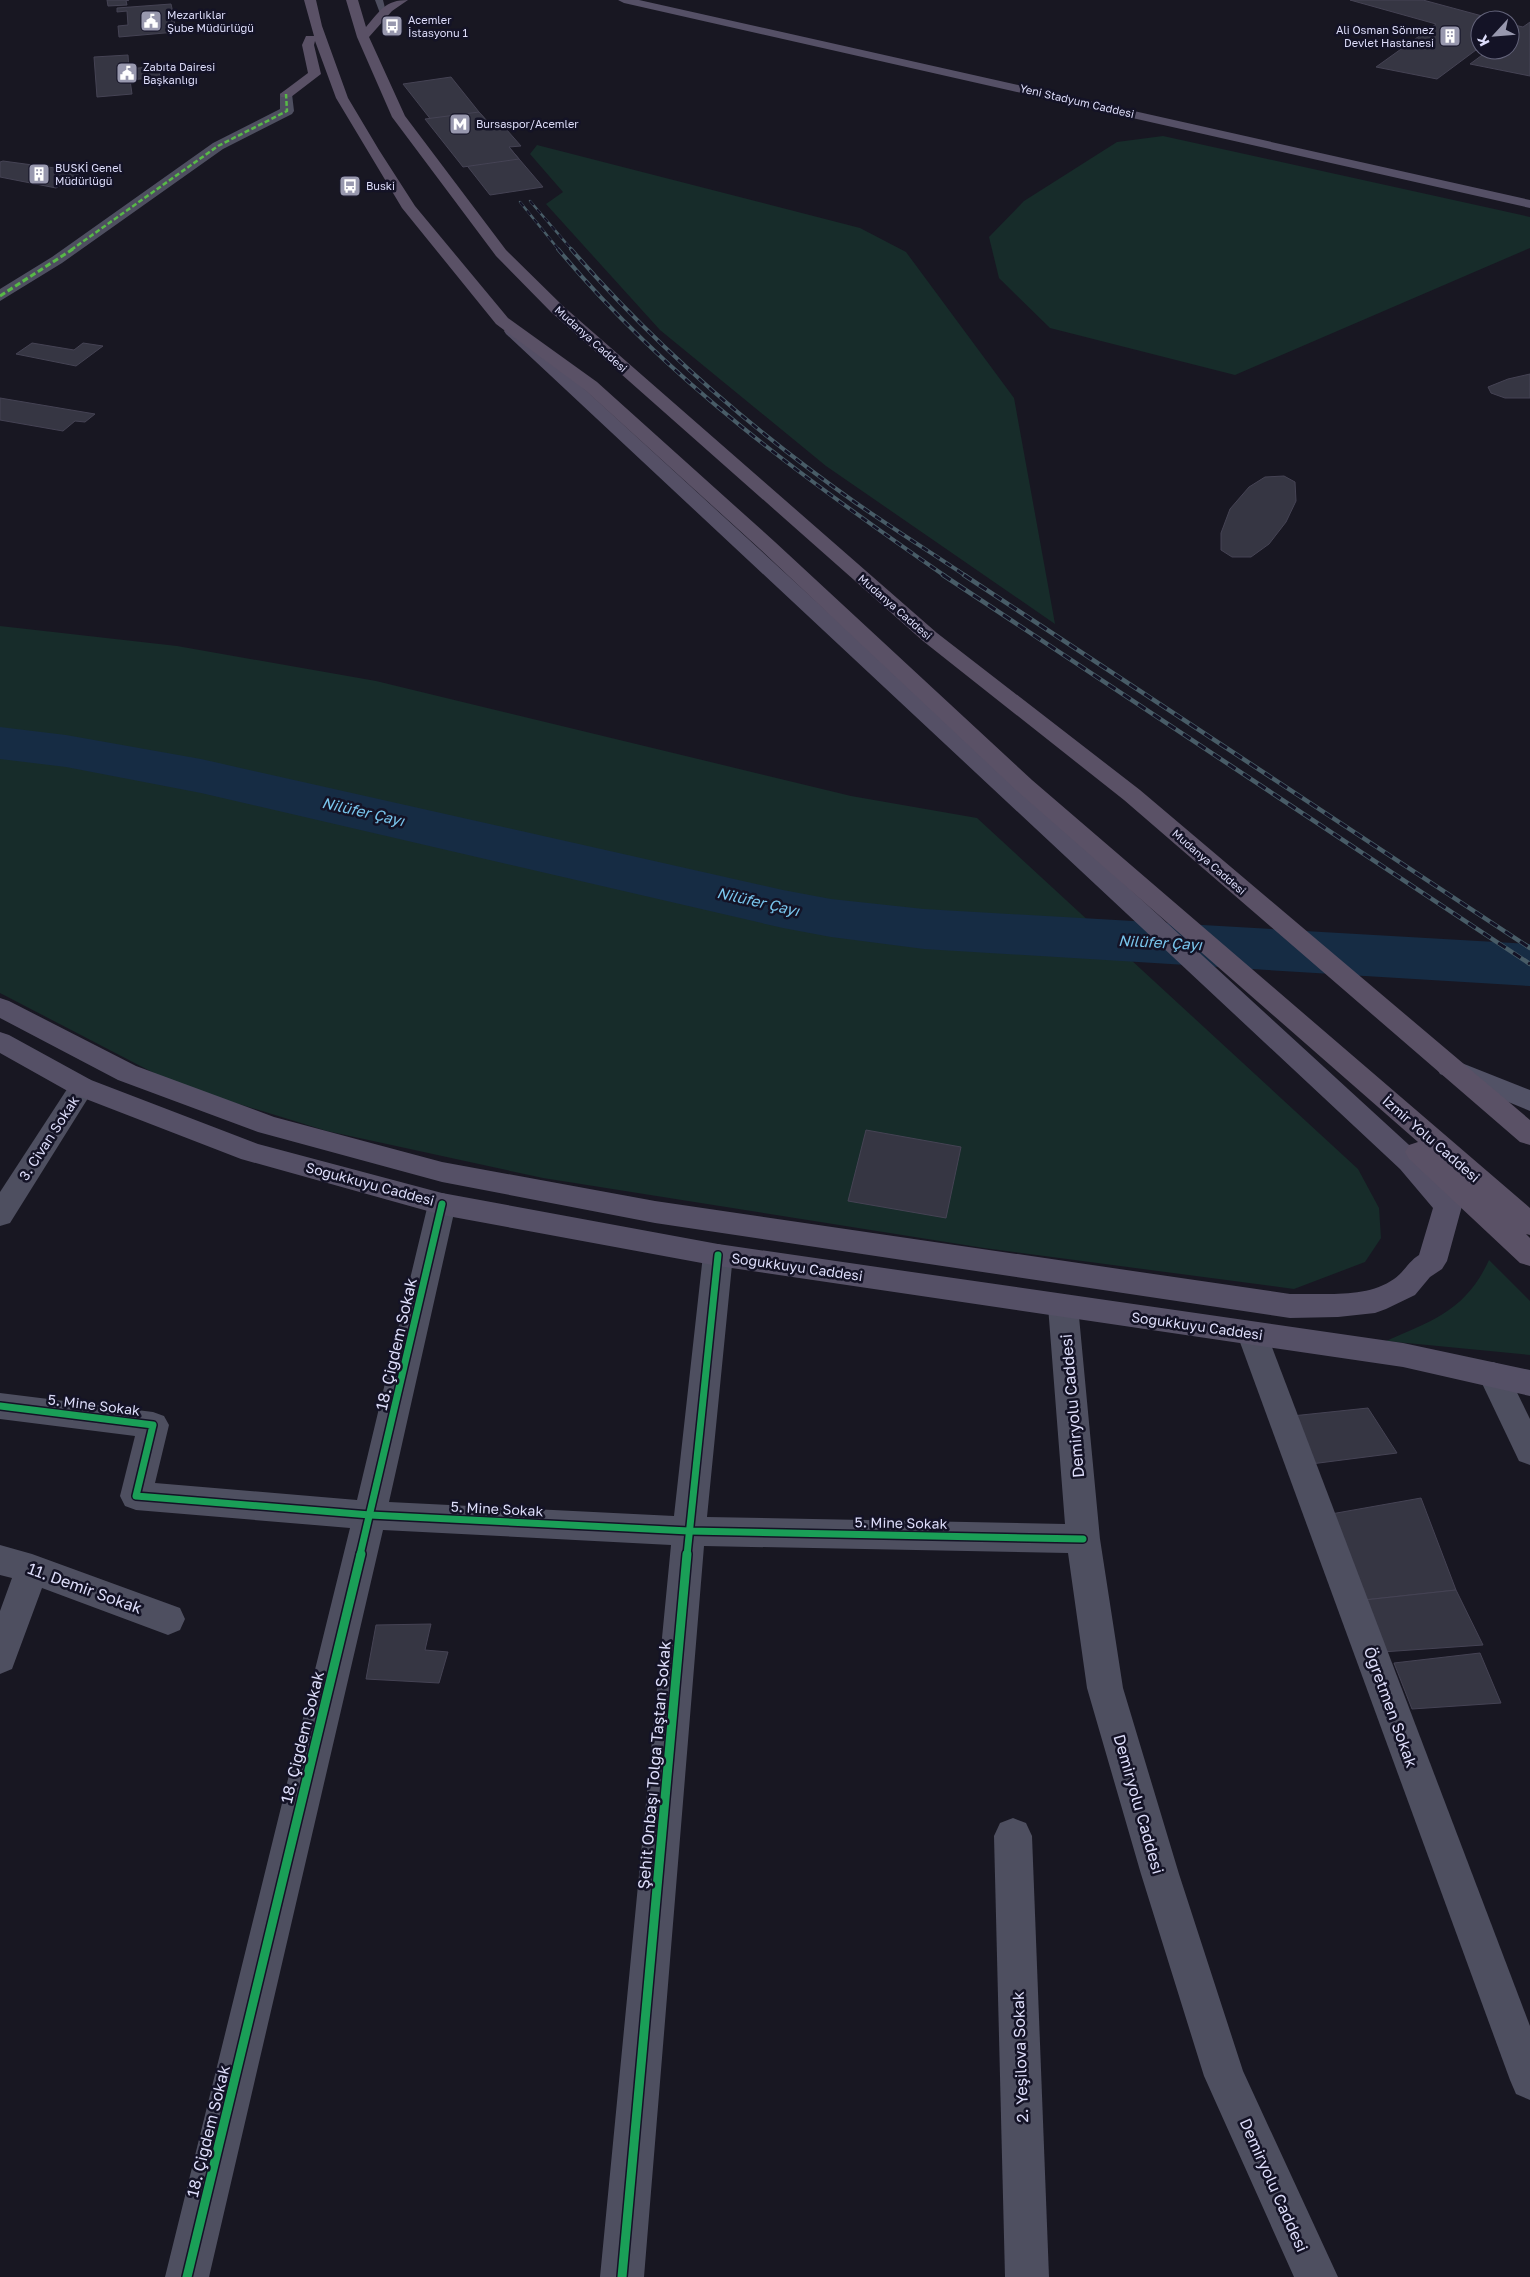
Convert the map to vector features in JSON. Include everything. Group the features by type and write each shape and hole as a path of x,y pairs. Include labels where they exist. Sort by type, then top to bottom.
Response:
{"highway":[{"path":"299,0 316,27"},
{"path":"310,0 316,27 342,98 372,150 409,208 502,321"},
{"name":"Mudanya Caddesi","path":"352,0 362,37 398,117 501,252 557,309 930,637 1132,795 1530,1135"},
{"path":"362,37 384,14 402,0"},
{"path":"286,94 315,74 308,46 316,27"},
{"path":"1017,788 1324,1057 1398,1132 1530,1255"},
{"name":"İzmir Yolu Caddesi","path":"1324,1057 1530,1224"}],"main road":[{"name":"Yeni Stadyum Caddesi","path":"624,0 1530,204"},
{"name":"Yeni Stadyum Caddesi","path":"661,0 1530,190"},
{"path":"0,1007 127,1073 268,1125 442,1172 665,1214 1290,1306 1338,1305 1375,1301 1405,1288 1420,1269 1432,1261 1448,1206 1410,1162 1017,788 502,321"},
{"name":"Soğukkuyu Caddesi","path":"0,1041 82,1087 251,1152 442,1204 718,1255 1403,1355 1530,1383"},
{"path":"1449,1067 1530,1102"}],"street":[{"path":"0,296 57,260 218,146 287,111 286,94"},
{"name":"3. Civan Sokak","path":"0,1214 82,1087"},
{"name":"18. Çiğdem Sokak","path":"187,2277 370,1515 442,1204"},
{"name":"Şehit Onbaşı Tolga Taştan Sokak","path":"622,2277 689,1531 718,1255"},
{"name":"Demiryolu Caddesi","path":"1063,1306 1084,1540 1105,1688 1163,1883 1224,2076 1316,2277"},
{"name":"Öğretmen Sokak","path":"1252,1334 1530,2080"},
{"path":"1493,1375 1530,1450"},
{"name":"5. Mine Sokak","path":"0,1406 153,1425 136,1496 370,1515 689,1531 1084,1540"},
{"name":"11. Demir Sokak","path":"0,1560 32,1568 168,1619"},
{"path":"0,1658 32,1568"},
{"name":"2. Yeşilova Sokak","path":"1013,1836 1028,2277"}],"lane":[{"path":"379,0 378,2 384,14"}],"green space":[{"path":"1163,136 1530,217 1530,248 1235,375 1050,328 999,278 989,237 1024,201 1117,142"},
{"path":"537,145 860,228 906,252 1014,398 1055,624 826,466 660,330 546,204 563,192 530,154"},
{"path":"0,626 177,646 376,681 851,796 977,818 1358,1169 1379,1208 1381,1238 1365,1262 1294,1289 984,1248 543,1178 327,1131 177,1085 0,993"},
{"path":"1489,1260 1530,1301 1530,1355 1386,1341 1434,1319 1459,1302 1480,1277"}],"building":[{"path":"107,0 129,0 126,1 127,5 108,6"},
{"name":"Ali Osman Sönmez Devlet Hastanesi","path":"1350,0 1423,0 1470,13 1470,54 1437,79 1376,67 1436,24"},
{"name":"Mezarlıklar Şube Müdürlüğü","path":"171,4 173,13 177,12 178,18 174,18 175,27 178,26 179,30 175,30 176,32 119,37 118,26 128,25 127,11 117,12 117,8"},
{"path":"1530,22 1530,76 1470,64 1475,60 1520,60 1520,26 1523,27"},
{"name":"Zabıta Dairesi Başkanlığı","path":"128,55 129,69 158,66 160,77 130,80 132,94 97,97 94,57"},
{"path":"451,77 543,187 490,195 403,84"},
{"path":"479,112 488,122 499,121 521,146 509,147 519,159 463,167 425,119"},
{"name":"BUSKİ Genel Müdürlüğü","path":"0,162 55,168 53,170 61,171 64,169 82,172 56,188 0,177"},
{"path":"32,343 74,350 83,343 103,346 76,366 16,354"},
{"path":"1530,374 1530,398 1505,398 1491,393 1488,387 1508,379"},
{"path":"0,398 95,414 85,422 75,421 63,431 0,420"},
{"path":"1284,476 1295,482 1296,501 1286,522 1269,544 1251,557 1232,557 1221,550 1221,533 1230,509 1249,487 1265,477"},
{"path":"866,1130 961,1147 946,1218 848,1201"},
{"path":"1368,1408 1397,1453 1311,1464 1292,1416"},
{"path":"1421,1498 1456,1590 1364,1600 1331,1514"},
{"path":"1456,1590 1483,1645 1382,1652 1364,1600"},
{"path":"431,1624 425,1650 448,1652 439,1683 366,1679 376,1625"},
{"path":"1480,1653 1501,1703 1412,1709 1394,1663"}],"waterway":[{"name":"Nilüfer Çayı","path":"0,743 66,751 201,776 783,909 831,918 924,929 1530,965"}],"railway":[{"path":"530,201 572,250"},
{"path":"520,202 559,250"},
{"path":"558,249 600,297 645,342 740,426 841,503 945,576"},
{"path":"571,249 636,319 742,416 856,503 966,576"},
{"path":"943,575 1530,964"},
{"path":"964,575 1530,948"}],"marked path":[{"path":"0,296 57,260 218,146 287,111 286,94"}],"cycle path":[{"path":"187,2277 370,1515 442,1204"},
{"path":"622,2277 689,1531 718,1255"},
{"path":"0,1406 153,1425 136,1496 370,1515 689,1531 1083,1539"}],"place":[{"name":"Mezarlıklar Şube Müdürlüğü","path":"151,21"},
{"name":"Acemler İstasyonu 1","path":"392,26"},
{"name":"Ali Osman Sönmez Devlet Hastanesi","path":"1450,36"},
{"name":"Zabıta Dairesi Başkanlığı","path":"127,73"},
{"name":"Bursaspor/Acemler","path":"460,124"},
{"name":"BUSKİ Genel Müdürlüğü","path":"39,174"},
{"name":"Buski","path":"350,186"}]}
